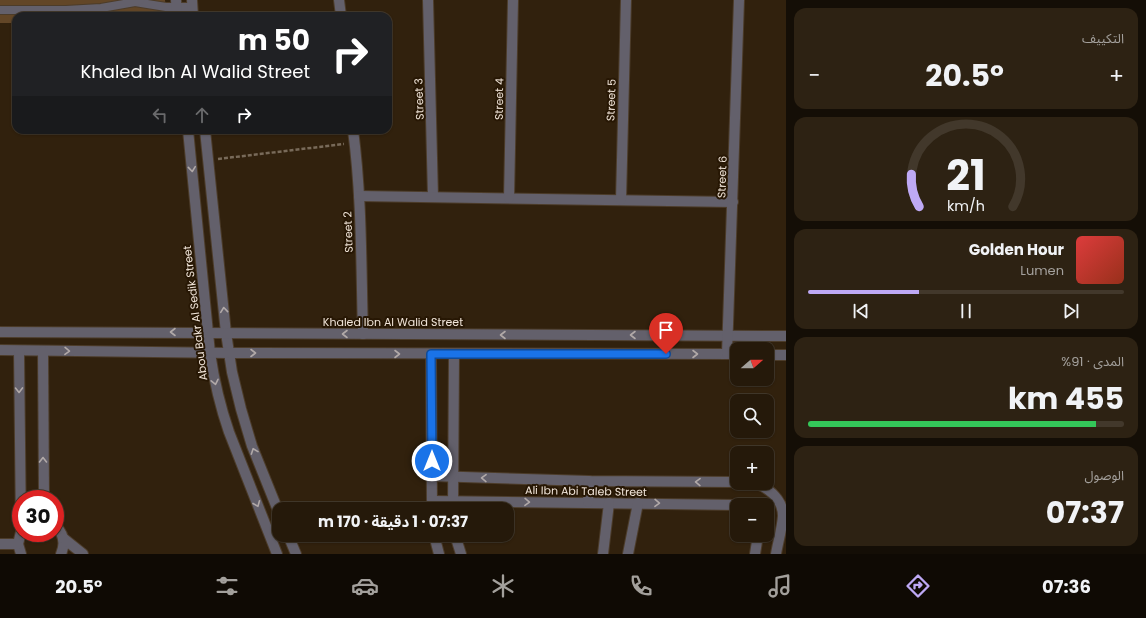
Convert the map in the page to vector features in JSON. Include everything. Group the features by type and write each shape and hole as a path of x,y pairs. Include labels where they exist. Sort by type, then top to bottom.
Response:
{"street":[{"path":"339,0 340,12"},
{"name":"Street 3","path":"428,0 433,197"},
{"name":"Street 4","path":"509,198 513,0"},
{"name":"Street 5","path":"620,200 626,0"},
{"name":"Street 6","path":"730,345 728,336 739,0"},
{"name":"Abou Bakr Al Sedik Street","path":"188,134 210,353 217,393 228,432 277,554"},
{"path":"205,134 229,353 248,434 275,502"},
{"name":"Street 2","path":"353,134 359,196 363,334"},
{"path":"359,196 733,202"},
{"name":"Khaled Ibn Al Walid Street","path":"0,332 786,336"},
{"path":"0,350 210,353 730,354"},
{"path":"19,351 21,490"},
{"path":"43,351 44,490"},
{"path":"431,354 432,502"},
{"path":"453,502 454,354"},
{"path":"774,355 786,355"},
{"name":"Ali Ibn Abi Taleb Street","path":"432,476 730,482"},
{"path":"588,502 589,480"},
{"path":"768,490 780,504 783,515 776,554"},
{"name":"Ali Ibn Abi Taleb Street","path":"514,504 588,502 730,505"},
{"path":"603,554 609,503"},
{"path":"628,554 638,503"},
{"path":"64,539 83,554"},
{"path":"61,554 64,542"},
{"path":"291,542 296,554"},
{"path":"436,542 439,554"},
{"path":"457,542 460,554"},
{"path":"755,554 757,542"},
{"path":"0,544 20,549"}],"lane":[{"path":"0,10 66,10 101,8 137,1 156,6 192,8"}],"path":[{"path":"208,161 354,143"}],"shaded area":[{"path":"0,0 165,0 166,12 12,12 12,23 0,23"}],"route":[{"path":"432,461 431,354 666,354"}]}
